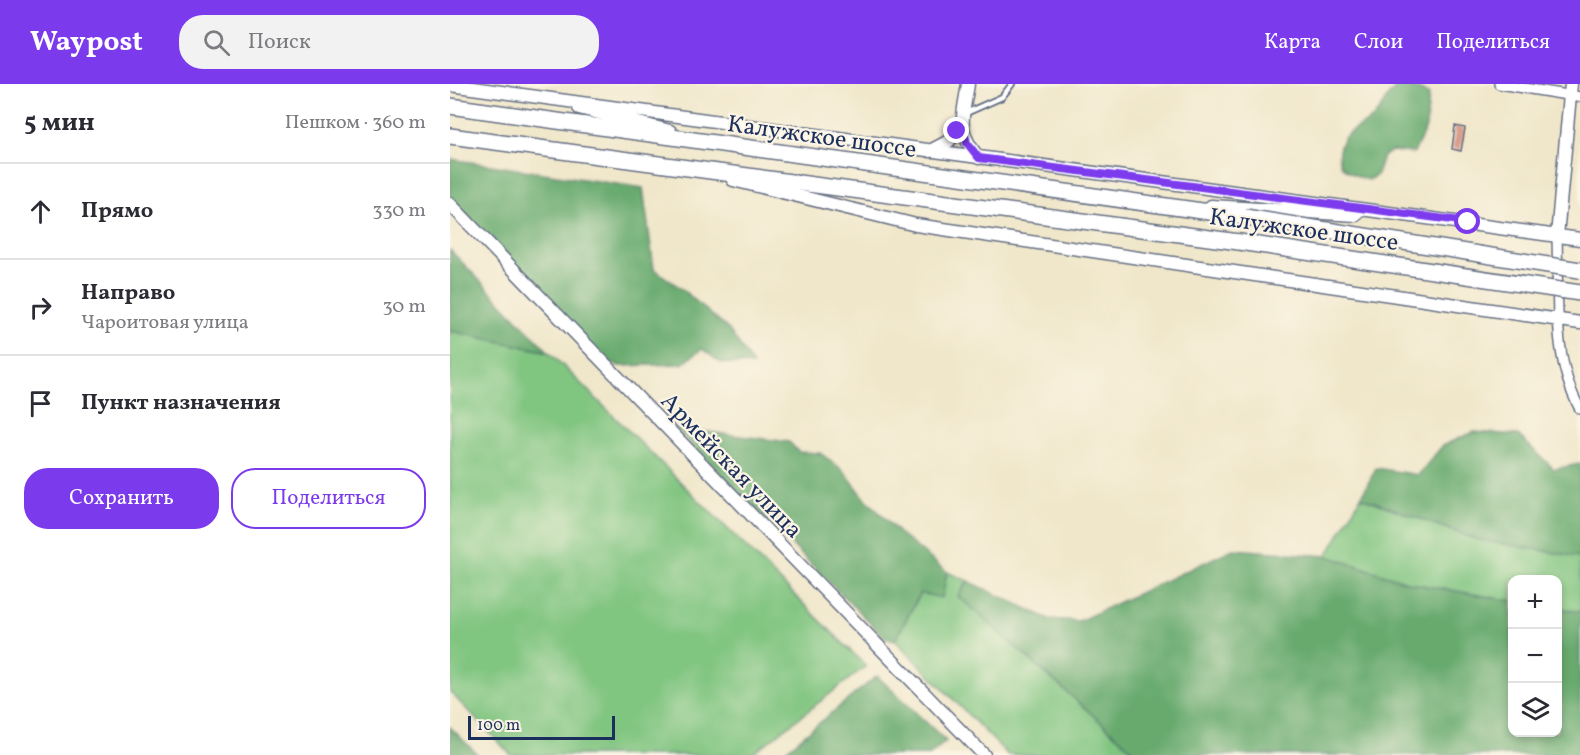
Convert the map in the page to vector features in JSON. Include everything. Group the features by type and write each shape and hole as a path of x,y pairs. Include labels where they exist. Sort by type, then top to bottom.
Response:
{"highway":[{"name":"Калужское шоссе","path":"450,106 1245,217 1580,270"},
{"name":"Калужское шоссе","path":"453,137 1239,242 1580,293"}],"street":[{"path":"968,84 963,119 967,143 979,158"},
{"path":"1499,84 1573,92 1557,236 1560,348 1565,376 1580,409"},
{"path":"450,85 1580,239"},
{"path":"511,92 732,146"},
{"path":"929,151 949,141 963,119"},
{"path":"680,167 916,225 1580,323"},
{"path":"1120,200 1468,222"},
{"name":"Армейская улица","path":"450,204 984,755"}],"lane":[{"path":"963,119 1002,97 1012,84"}],"green space":[{"path":"1400,85 1421,90 1429,95 1426,127 1414,153 1392,151 1383,156 1377,175 1368,180 1352,174 1340,163 1339,151 1343,140 1350,132 1374,117"},
{"path":"450,159 643,188 654,269 682,289 729,330 753,365 721,363 702,349 682,364 619,366 602,359 450,198"},
{"path":"450,250 549,352 450,331"},
{"path":"450,331 549,352 866,666 751,755 511,755 450,692"},
{"path":"675,428 789,442 799,452 820,453 844,471 864,497 900,534 947,572 942,598 920,593 895,640 886,639"},
{"path":"1474,432 1518,435 1554,469 1580,464 1580,557 1475,539 1361,497 1376,468 1418,475 1443,445"},
{"path":"1361,497 1475,539 1580,557 1580,612 1562,609 1562,575 1508,575 1508,600 1410,583 1327,556"},
{"path":"1233,549 1327,556 1410,583 1508,600 1508,737 1562,737 1562,609 1580,612 1580,755 1138,755 958,596 968,581 1049,619 1079,621"},
{"path":"947,572 968,581 958,596 1138,755 1008,755 895,640 921,593 942,597"},
{"path":"877,676 946,741 930,755 780,755"},
{"path":"450,727 478,755 450,755"}],"building":[{"path":"1455,126 1465,128 1461,151 1452,149"}],"route":[{"path":"957,131 962,125 967,143 979,158 1468,222"}]}
